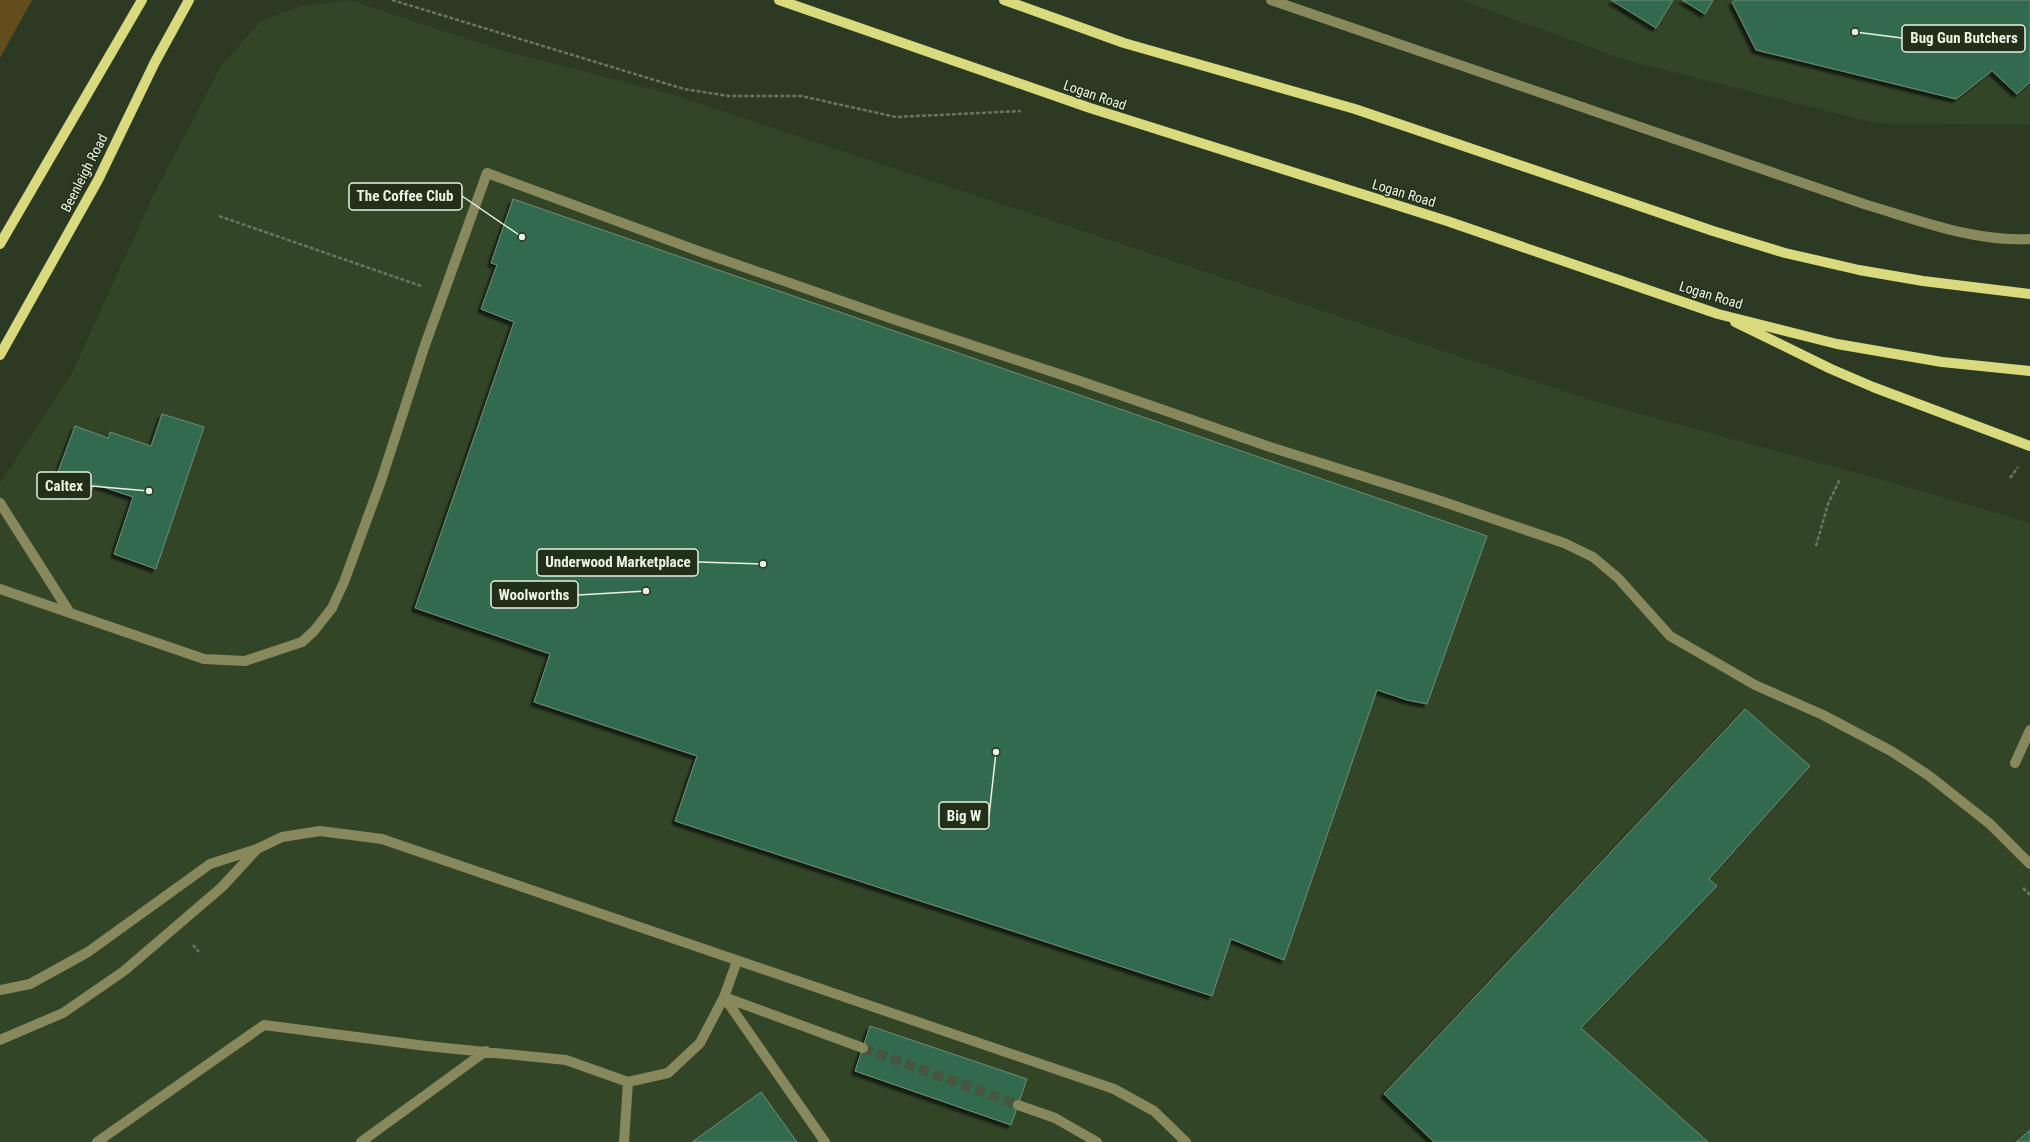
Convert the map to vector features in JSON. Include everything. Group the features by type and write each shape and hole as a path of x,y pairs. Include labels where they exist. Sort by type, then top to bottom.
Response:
{"main road":[{"path":"131,19 136,0"},
{"path":"0,244 142,0"},
{"name":"Beenleigh Road","path":"0,356 98,180 155,62 189,0"},
{"path":"180,15 195,0"},
{"name":"Logan Road","path":"779,0 1097,111 1447,221 1718,314 1844,346 1942,362 2030,371"},
{"path":"1004,0 1077,28 1138,48 1355,109 1713,231 1785,253 1859,270 1923,281 2030,294"},
{"path":"1718,314 1802,356 1873,388 2030,446"}],"street":[{"path":"1271,0 1931,225 1976,236 2030,239"},
{"path":"0,589 204,659 245,661 302,642 314,631 332,608 344,582 381,481 425,345 487,173 701,252 1077,380 1270,448 1435,499 1564,543 1593,557 1618,578 1670,636 1755,686 1824,715 1891,751 1928,775 1990,824 2030,864"},
{"path":"0,503 70,613"},
{"path":"2015,763 2030,730"},
{"path":"0,990 30,984 88,952 210,864 257,849 282,837 320,831 382,839 1114,1088 1154,1111 1186,1142"},
{"path":"0,1040 63,1013 124,971 222,887 257,849"},
{"path":"97,1142 264,1025 426,1046 566,1060 628,1082 668,1073 700,1043 724,997 737,961"},
{"path":"724,997 863,1048"},
{"path":"724,997 825,1142"},
{"path":"361,1142 486,1051"},
{"path":"624,1142 628,1082"},
{"path":"1018,1104 1055,1118 1097,1142"}],"path":[{"path":"392,0 684,89 729,96 801,96 896,117 1029,111"},
{"path":"219,216 421,286"},
{"path":"1816,546 1828,504 1840,479"}],"shaded area":[{"path":"0,0 32,0 0,58"},
{"path":"350,0 504,51 671,94 1597,402 1901,485 2030,523 2030,1142 0,1142 0,484 72,373 153,196 221,66 261,21 301,6"},
{"path":"1461,0 2030,0 2030,125 1875,123 1625,60"}],"building":[{"path":"1611,0 1673,0 1656,28"},
{"path":"1682,0 1713,0 1705,14"},
{"path":"1736,0 2030,0 2030,82 2017,94 1992,71 1956,99 1756,50 1732,2"},
{"path":"513,199 1487,536 1427,704 1407,700 1377,690 1284,960 1231,939 1212,996 675,821 697,756 534,702 550,654 415,608 514,322 481,309 497,265 491,263"},
{"path":"162,414 204,427 156,569 114,554 133,497 94,484 90,494 76,489 74,496 52,488 75,426 108,438 110,432 151,446"},
{"path":"1745,709 1810,766 1709,879 1717,886 1581,1028 1708,1142 1434,1142 1384,1094"},
{"path":"870,1026 1027,1079 1011,1125 855,1071"},
{"path":"761,1092 797,1142 692,1142"},
{"path":"2030,1130 2030,1142 2016,1142"}],"tunnel":[{"path":"863,1048 1018,1105"}],"place":[{"name":"Bug Gun Butchers","path":"1855,32"},
{"name":"The Coffee Club","path":"522,237"},
{"name":"Caltex","path":"149,491"},
{"name":"Underwood Marketplace","path":"763,564"},
{"name":"Woolworths","path":"646,591"},
{"name":"Big W","path":"996,752"}]}
